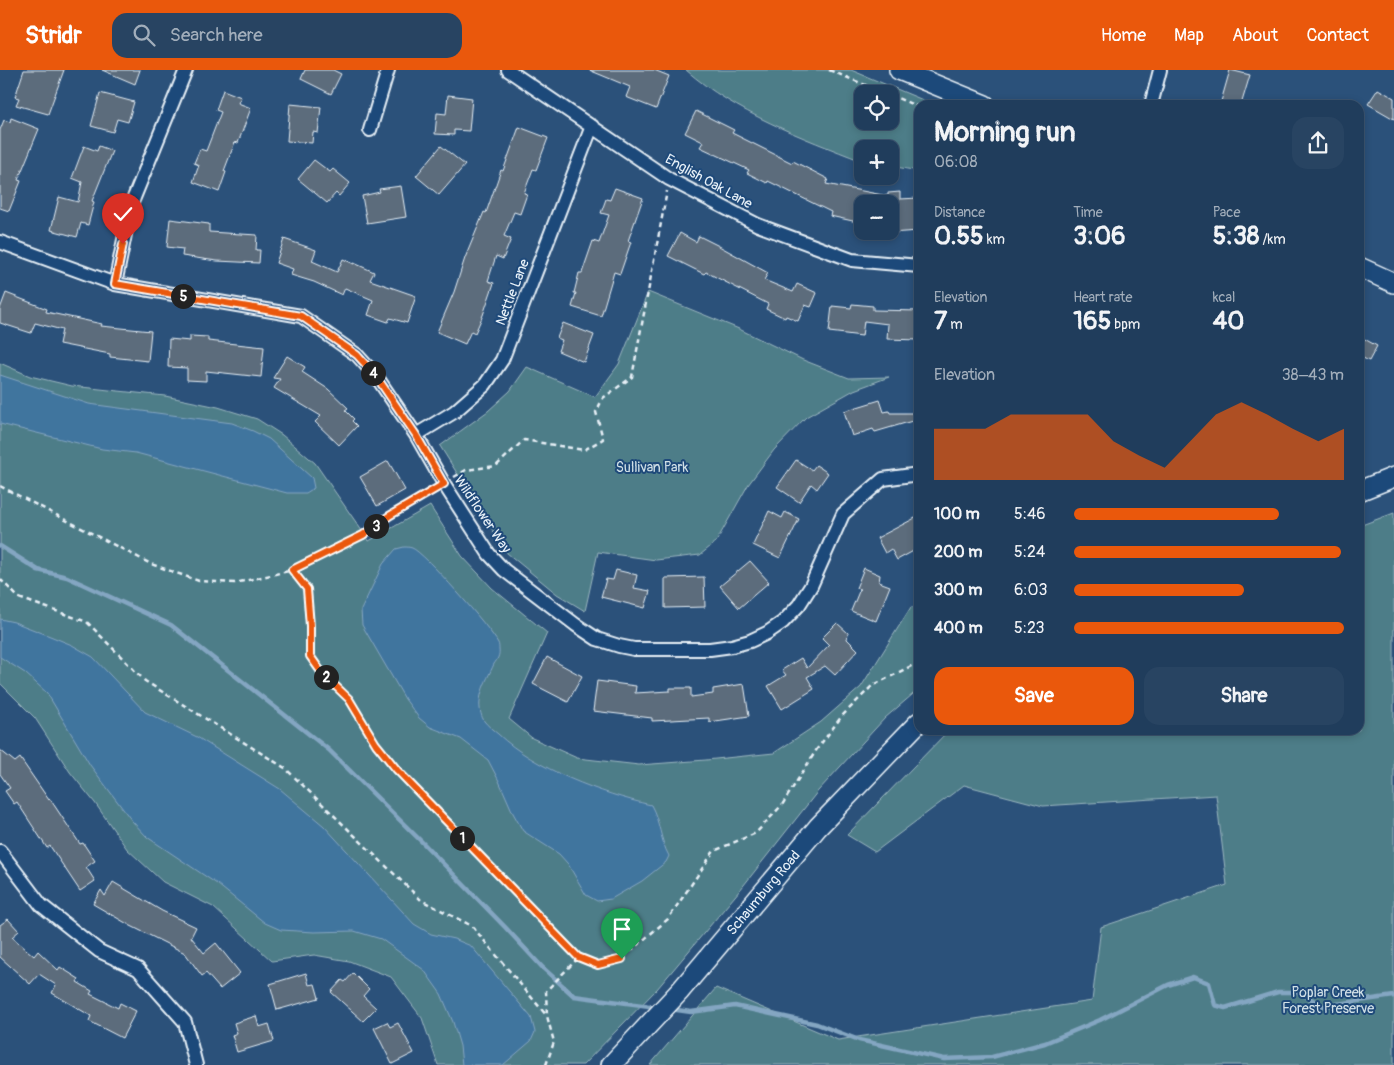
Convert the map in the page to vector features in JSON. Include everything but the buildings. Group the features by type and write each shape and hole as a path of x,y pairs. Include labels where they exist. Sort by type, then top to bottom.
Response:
{"main road":[{"path":"898,70 973,100"},
{"path":"1364,269 1394,283"},
{"path":"1364,489 1394,477"},
{"name":"Schaumburg Road","path":"611,1065 672,1000 818,827 914,727"}],"street":[{"path":"115,284 131,206 186,70"},
{"path":"370,130 388,70"},
{"name":"English Oak Lane","path":"508,70 669,179 758,225 852,260 914,266"},
{"path":"1152,100 1160,70"},
{"name":"Nettle Lane","path":"416,435 454,412 485,386 502,360 592,126"},
{"name":"Wildflower Way","path":"0,242 115,284 301,316 357,355 384,386 489,554 504,570 576,625 597,638 634,649 710,649 750,641 767,633 783,622 799,605 811,586 843,514 883,479 914,475"},
{"path":"0,851 41,905 48,911 98,952 138,969 185,1022 196,1065"}],"path":[{"path":"830,70 866,85"},
{"path":"899,99 914,105"},
{"path":"0,486 151,564 199,581 235,583 292,570 363,535 389,516 466,470 496,466 524,440 584,450 603,439 596,412 603,398 632,376 669,179"},
{"path":"292,570 307,589 310,656 322,673 349,699 376,744 397,770 578,957 598,965 622,959 662,925 714,851 756,832 782,805 817,749 842,716 872,686 914,665"},
{"path":"0,579 19,598 87,622 145,681 285,768 421,900 472,926 547,1016"},
{"path":"546,1065 554,1042 547,1016 546,991 578,957"}],"green space":[{"path":"686,70 851,70 887,85 854,85 854,130 899,130 899,90 923,100 914,100 914,170 899,168 899,140 854,140 854,158 748,112 705,85"},
{"name":"Sullivan Park","path":"648,292 739,329 803,360 849,378 889,377 854,390 806,417 774,450 748,485 716,542 700,555 656,560 598,552 585,611 557,594 507,553 440,446 488,411 510,391 527,367 595,397 619,364"},
{"path":"0,363 30,376 72,386 165,396 218,407 257,419 282,435 315,463 369,541 430,506 462,556 492,588 547,633 509,719 532,738 577,758 639,765 774,753 821,722 861,687 911,607 914,607 914,693 885,718 818,791 740,890 657,989 583,1065 438,1065 422,1018 391,977 349,961 314,955 272,961 213,907 163,882 127,849 95,803 70,772 35,718 0,683"},
{"name":"Poplar Creek Forest Preserve","path":"1394,513 1394,1065 650,1065 716,988 838,1040 1092,1001 1101,927 1227,885 1216,795 1043,806 964,785 875,852 847,835 944,735 1364,735 1364,524"}],"water":[{"path":"0,375 89,404 232,423 269,439 312,478 314,488 306,493 287,493 136,453 102,449 0,424"},
{"path":"412,548 419,553 443,576 493,635 498,644 499,656 484,685 480,699 481,714 487,725 513,747 570,779 651,805 669,856 666,862 642,881 611,899 597,901 586,895 568,864 559,854 523,831 488,760 461,739 430,727 419,718 405,699 362,625 361,610 383,564 396,549"},
{"path":"0,619 14,622 50,636 72,645 93,657 145,712 197,737 280,789 324,826 414,924 431,934 454,939 471,946 531,1017 535,1032 531,1041 503,1065 462,1065 460,1046 453,1022 441,994 424,970 381,939 354,931 314,932 281,930 265,923 217,884 147,837 132,821 90,765 47,693 25,673 0,657"}],"waterway":[{"path":"0,546 38,570 67,577 171,625 329,750 424,844 543,968 574,996 657,1007"},
{"path":"670,1009 691,1012 735,1006 817,1024 859,1040 944,1059 992,1057 1045,1043 1100,1020 1168,985 1193,977 1209,983 1215,1005 1225,1008 1278,992 1299,992 1323,1006 1394,996"}],"route":[{"path":"123,244 115,284 301,316 357,355 384,386 416,435 444,484 389,516 363,535 292,570 307,589 310,656 322,673 349,699 376,744 397,770 578,957 598,965 622,959"}]}
